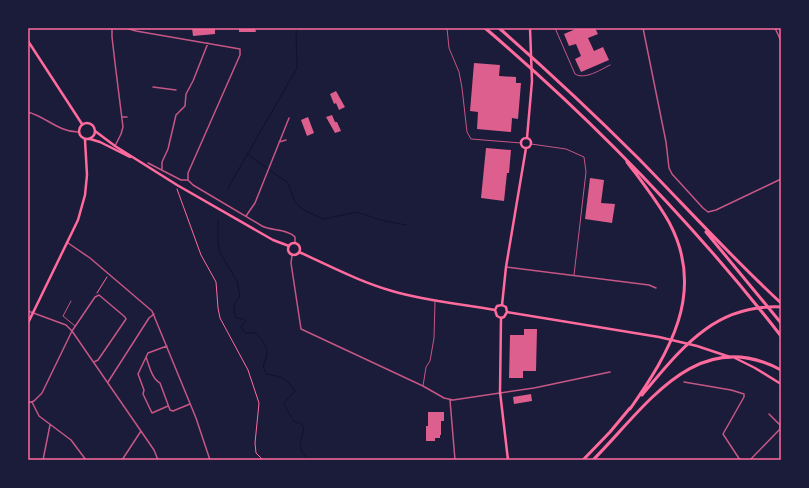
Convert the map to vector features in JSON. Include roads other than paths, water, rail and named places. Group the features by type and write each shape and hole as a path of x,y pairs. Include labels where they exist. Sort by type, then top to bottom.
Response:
{"highway":[{"path":"485,28 560,95 650,182 703,240 781,336"},
{"path":"499,28 548,71 603,123 698,221 781,303"},
{"path":"620,152 662,211 674,232 680,248 685,272 683,306 669,347 653,375 630,409"},
{"path":"698,221 781,323"},
{"path":"583,460 610,432 681,349 695,336 721,319 748,310 765,307 781,307"},
{"path":"593,460 653,397 669,382 687,369 708,361 730,357 758,360 781,370"}],"main road":[{"path":"502,305 506,267 526,148 531,144 530,140 527,138 532,82 530,28"},
{"path":"28,41 82,124"},
{"path":"82,124 91,124 95,131 115,146 243,224 277,242 289,246 295,243 299,246 299,252"},
{"path":"82,124 78,132 80,137 85,140 90,139 100,142 143,164"},
{"path":"90,139 94,136 95,131"},
{"path":"526,148 522,146 521,142 527,138"},
{"path":"28,323 78,220 85,195 87,175 85,140"},
{"path":"289,246 288,250 292,254 295,255 299,252"},
{"path":"299,252 376,286 399,293 495,310"},
{"path":"495,310 497,306 502,305"},
{"path":"502,305 506,307 507,312"},
{"path":"495,310 497,316 501,318"},
{"path":"507,312 504,317 501,318 499,352 500,392 508,460"},
{"path":"507,312 643,334 692,344 743,362 767,374 781,384"}],"street":[{"path":"112,28 112,43 123,127 115,146"},
{"path":"126,28 240,49 240,55 188,173 188,180 193,185 265,227 291,233 295,237 295,243"},
{"path":"643,28 672,174 702,208 708,212 716,210 781,179"},
{"path":"774,28 781,41"},
{"path":"162,169 162,162 168,149 176,115 185,106 186,94 190,89 208,43"},
{"path":"153,87 176,90"},
{"path":"28,112 44,118 62,129 70,132 78,132"},
{"path":"122,117 127,117"},
{"path":"246,216 255,203 289,118"},
{"path":"279,142 286,140"},
{"path":"148,163 181,180 188,180"},
{"path":"68,243 90,258 143,302 154,314 190,404 210,460"},
{"path":"292,254 291,263 301,329 423,386 444,398 450,400 534,388 610,372"},
{"path":"506,267 649,285 656,288"},
{"path":"28,403 37,399 46,386 72,331 97,296 99,296 126,319 98,360 94,362"},
{"path":"28,311 66,325 72,331 157,454 158,460"},
{"path":"108,382 149,318 154,314"},
{"path":"167,346 148,353 138,374 144,390 143,394 152,412 168,406"},
{"path":"146,357 151,371 157,382 160,383 170,410 173,412 190,404"},
{"path":"684,382 731,390 744,394 744,397 723,434 740,460"},
{"path":"450,400 455,460"},
{"path":"32,402 39,416 71,440 86,460"},
{"path":"750,460 757,451 780,429 780,425 769,414"},
{"path":"43,460 50,425"},
{"path":"122,460 141,431"}],"lane":[{"path":"447,28 449,48 459,72 467,132 469,137 471,139 521,142"},
{"path":"555,28 575,74 578,76 584,76 610,65"},
{"path":"531,144 566,149 584,157 586,172 574,276"},
{"path":"423,386 426,367 430,361 434,338 435,300"},
{"path":"71,301 63,316 75,327"}],"waterway":[{"path":"228,188 297,68 296,28"},
{"path":"247,154 288,183 294,200 302,209 323,219 357,212 384,221 406,225"},
{"path":"218,221 218,244 220,253 237,281 240,296 234,307 236,318 244,319 246,321 241,327 245,333 255,333 264,344 267,352 264,364 266,374 283,379 295,391 284,403 294,422 300,423 304,427 300,445 302,452 310,460"}]}
